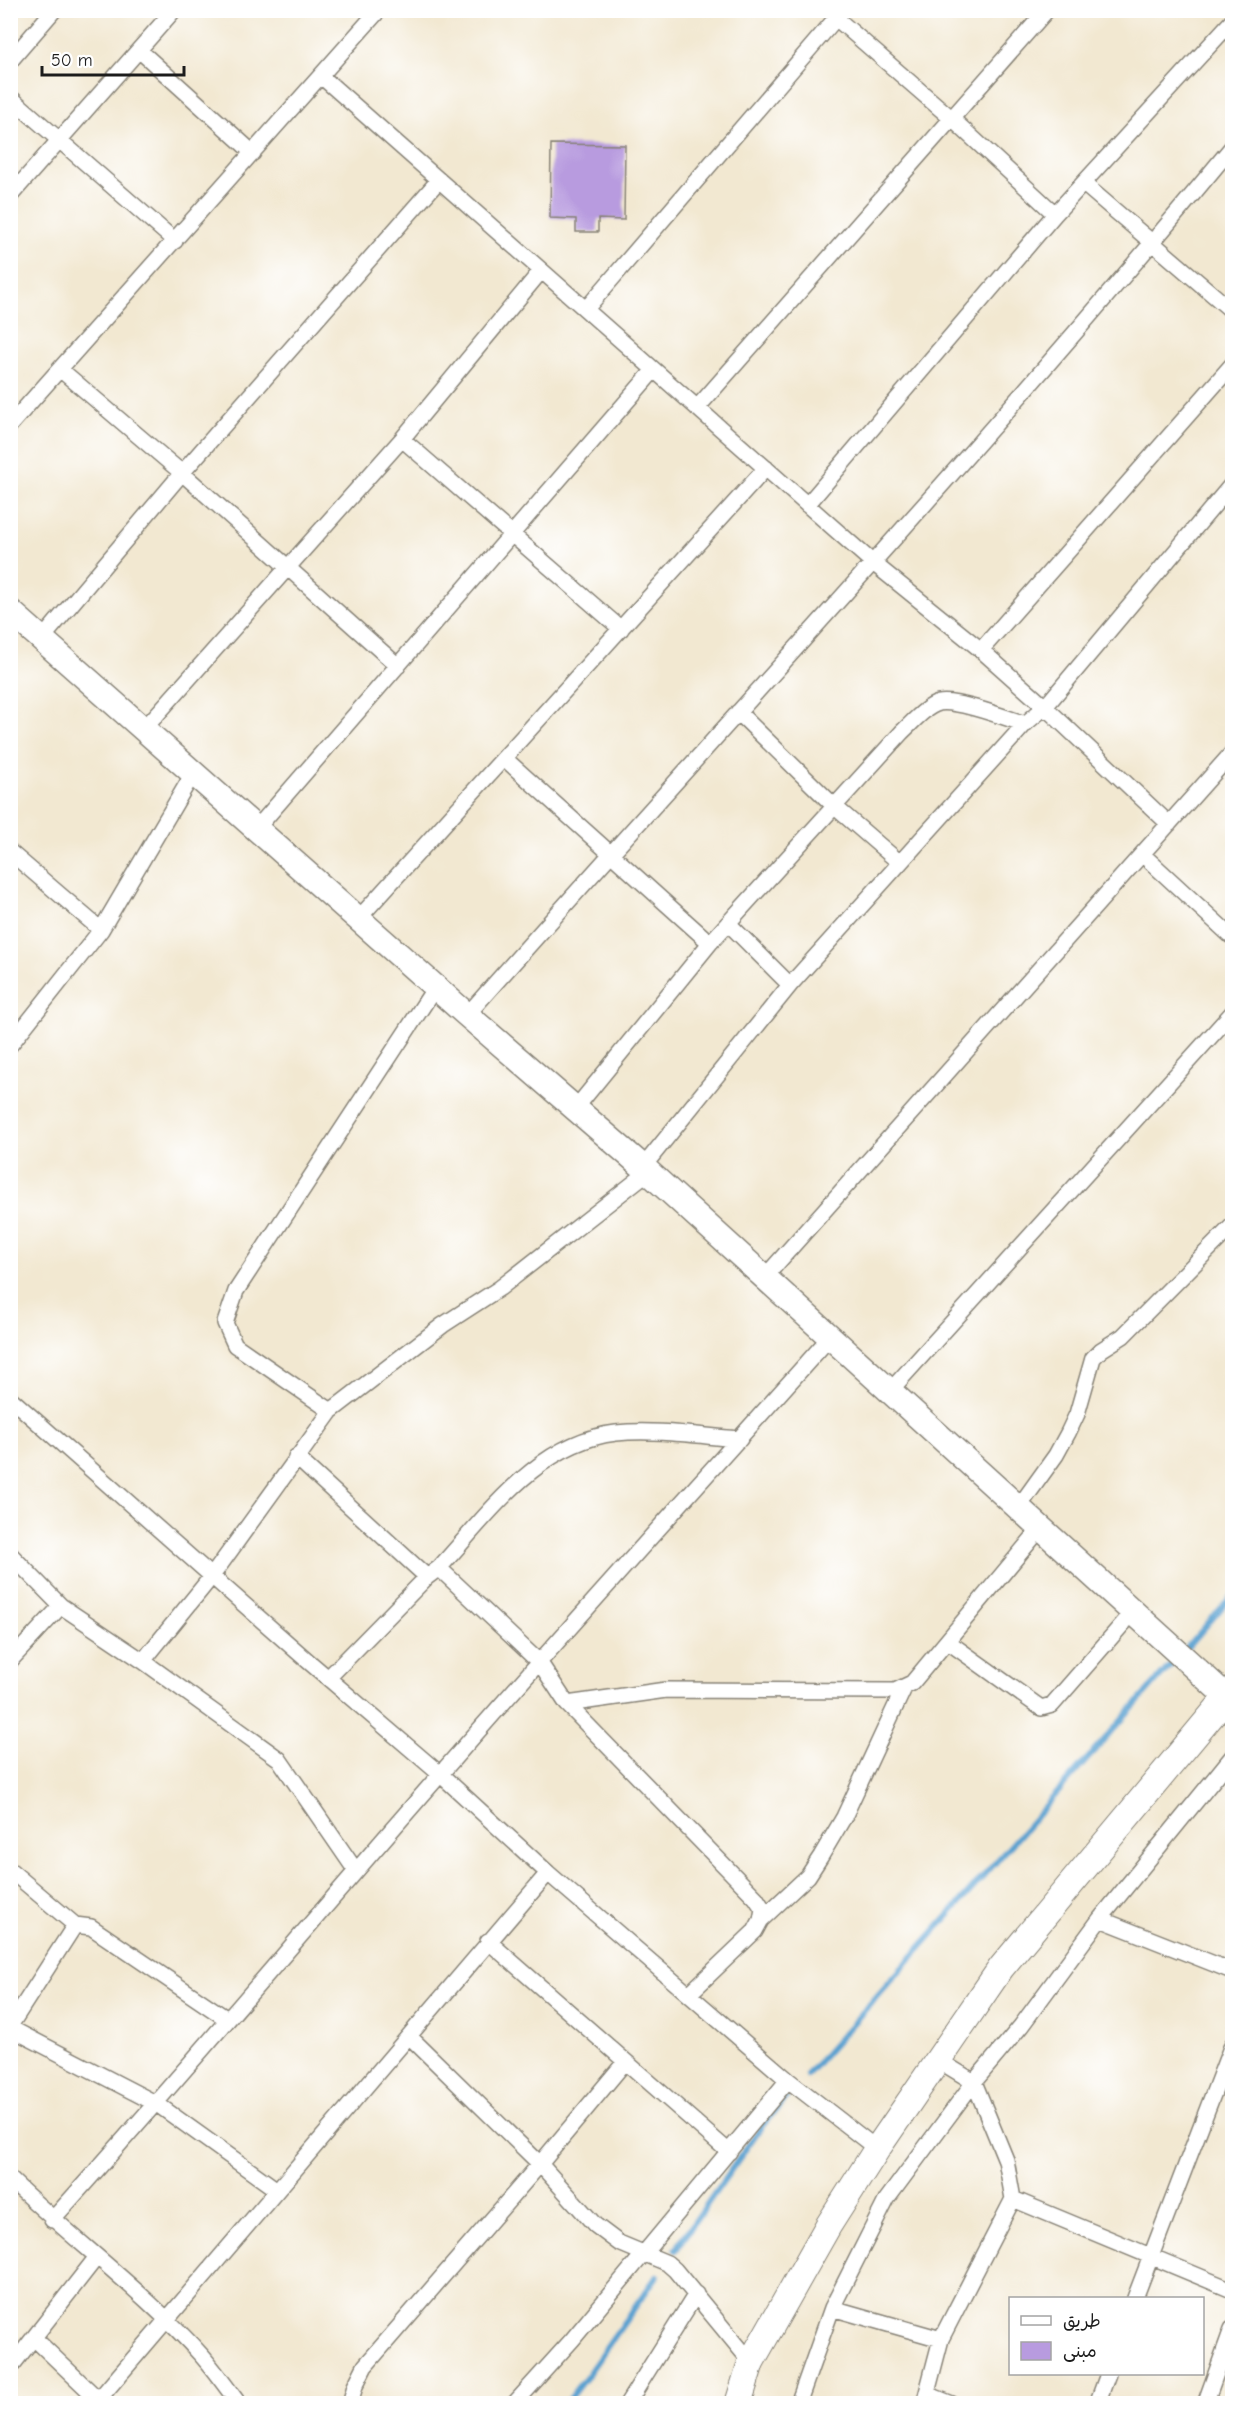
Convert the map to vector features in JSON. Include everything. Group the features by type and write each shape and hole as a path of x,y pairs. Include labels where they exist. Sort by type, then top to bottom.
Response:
{"highway":[{"path":"738,2403 751,2362 828,2226 877,2149 1001,1968 1230,1694"}],"main road":[{"path":"10,611 436,986 467,1016 646,1169 764,1278 831,1336 889,1392 1134,1611 1195,1669 1230,1694"}],"street":[{"path":"10,61 54,10"},
{"path":"10,196 174,10"},
{"path":"10,425 379,10"},
{"path":"697,408 1047,10"},
{"path":"586,309 839,14 1055,214"},
{"path":"807,505 1055,214 1233,21"},
{"path":"139,50 253,153"},
{"path":"321,76 872,562 981,650 1169,824"},
{"path":"10,97 175,242"},
{"path":"467,1016 1153,244 1233,147"},
{"path":"42,639 182,472 439,180"},
{"path":"1084,185 1233,311"},
{"path":"144,729 402,439 541,271"},
{"path":"61,370 182,472 398,666"},
{"path":"257,828 654,370"},
{"path":"981,650 1229,376"},
{"path":"402,439 621,629"},
{"path":"359,918 766,468"},
{"path":"144,1662 212,1576 331,1411 443,1325 500,1288 646,1169 790,985 1025,724 1045,707 1233,484"},
{"path":"575,1109 710,943 902,732 930,707 941,702 975,708 1025,724"},
{"path":"738,712 834,806 900,863"},
{"path":"764,1278 1233,753"},
{"path":"504,759 710,943"},
{"path":"10,1045 101,930 194,772"},
{"path":"10,852 101,930"},
{"path":"1142,854 1233,937"},
{"path":"729,924 790,985"},
{"path":"331,1411 235,1345 225,1323 236,1291 436,986"},
{"path":"889,1392 1233,1012"},
{"path":"1018,1508 1056,1455 1068,1433 1077,1414 1094,1358 1101,1350 1123,1336 1233,1226"},
{"path":"52,2220 157,2104 227,2019 440,1774 831,1336"},
{"path":"10,1398 440,1774 548,1873 788,2080 877,2149"},
{"path":"328,1678 515,1485 535,1467 572,1445 620,1433 740,1439"},
{"path":"297,1457 540,1663 567,1704 756,1898 763,1909 761,1920"},
{"path":"567,1704 666,1690 895,1690 904,1688 912,1683 1040,1528"},
{"path":"10,1554 61,1606 144,1662 279,1759 356,1871"},
{"path":"10,1662 61,1606"},
{"path":"947,1641 1041,1708 1052,1706 1134,1611"},
{"path":"689,1994 755,1930 761,1920 808,1876 844,1817 904,1688"},
{"path":"798,2403 832,2308 888,2199 974,2082 1021,2026 1100,1919 1233,1757"},
{"path":"10,1870 75,1925 91,1927 227,2019"},
{"path":"34,2338 101,2401 166,2319 548,1873"},
{"path":"1100,1919 1233,1971"},
{"path":"75,1925 10,2027 157,2104 277,2190"},
{"path":"488,1941 729,2152"},
{"path":"410,2036 540,2164 595,2225 619,2243 667,2263 751,2362"},
{"path":"1135,2297 1233,2045"},
{"path":"938,2060 974,2082 1006,2160 1013,2199 940,2339 926,2399 952,2403"},
{"path":"350,2403 365,2366 625,2062"},
{"path":"514,2403 565,2348 788,2080"},
{"path":"10,2179 52,2220 166,2319 202,2356 239,2403"},
{"path":"1013,2199 1233,2290"},
{"path":"10,2368 96,2258"},
{"path":"627,2403 696,2295"},
{"path":"832,2308 940,2339"},
{"path":"1205,2403 1233,2329"},
{"path":"1097,2403 1107,2375"}],"building":[{"path":"551,144 625,145 624,220 598,219 598,232 576,232 576,219 550,218"}],"waterway":[{"path":"1183,1652 1232,1596"},
{"path":"807,2075 1176,1659"},
{"path":"675,2250 761,2127 786,2098"},
{"path":"565,2404 657,2276"}]}
